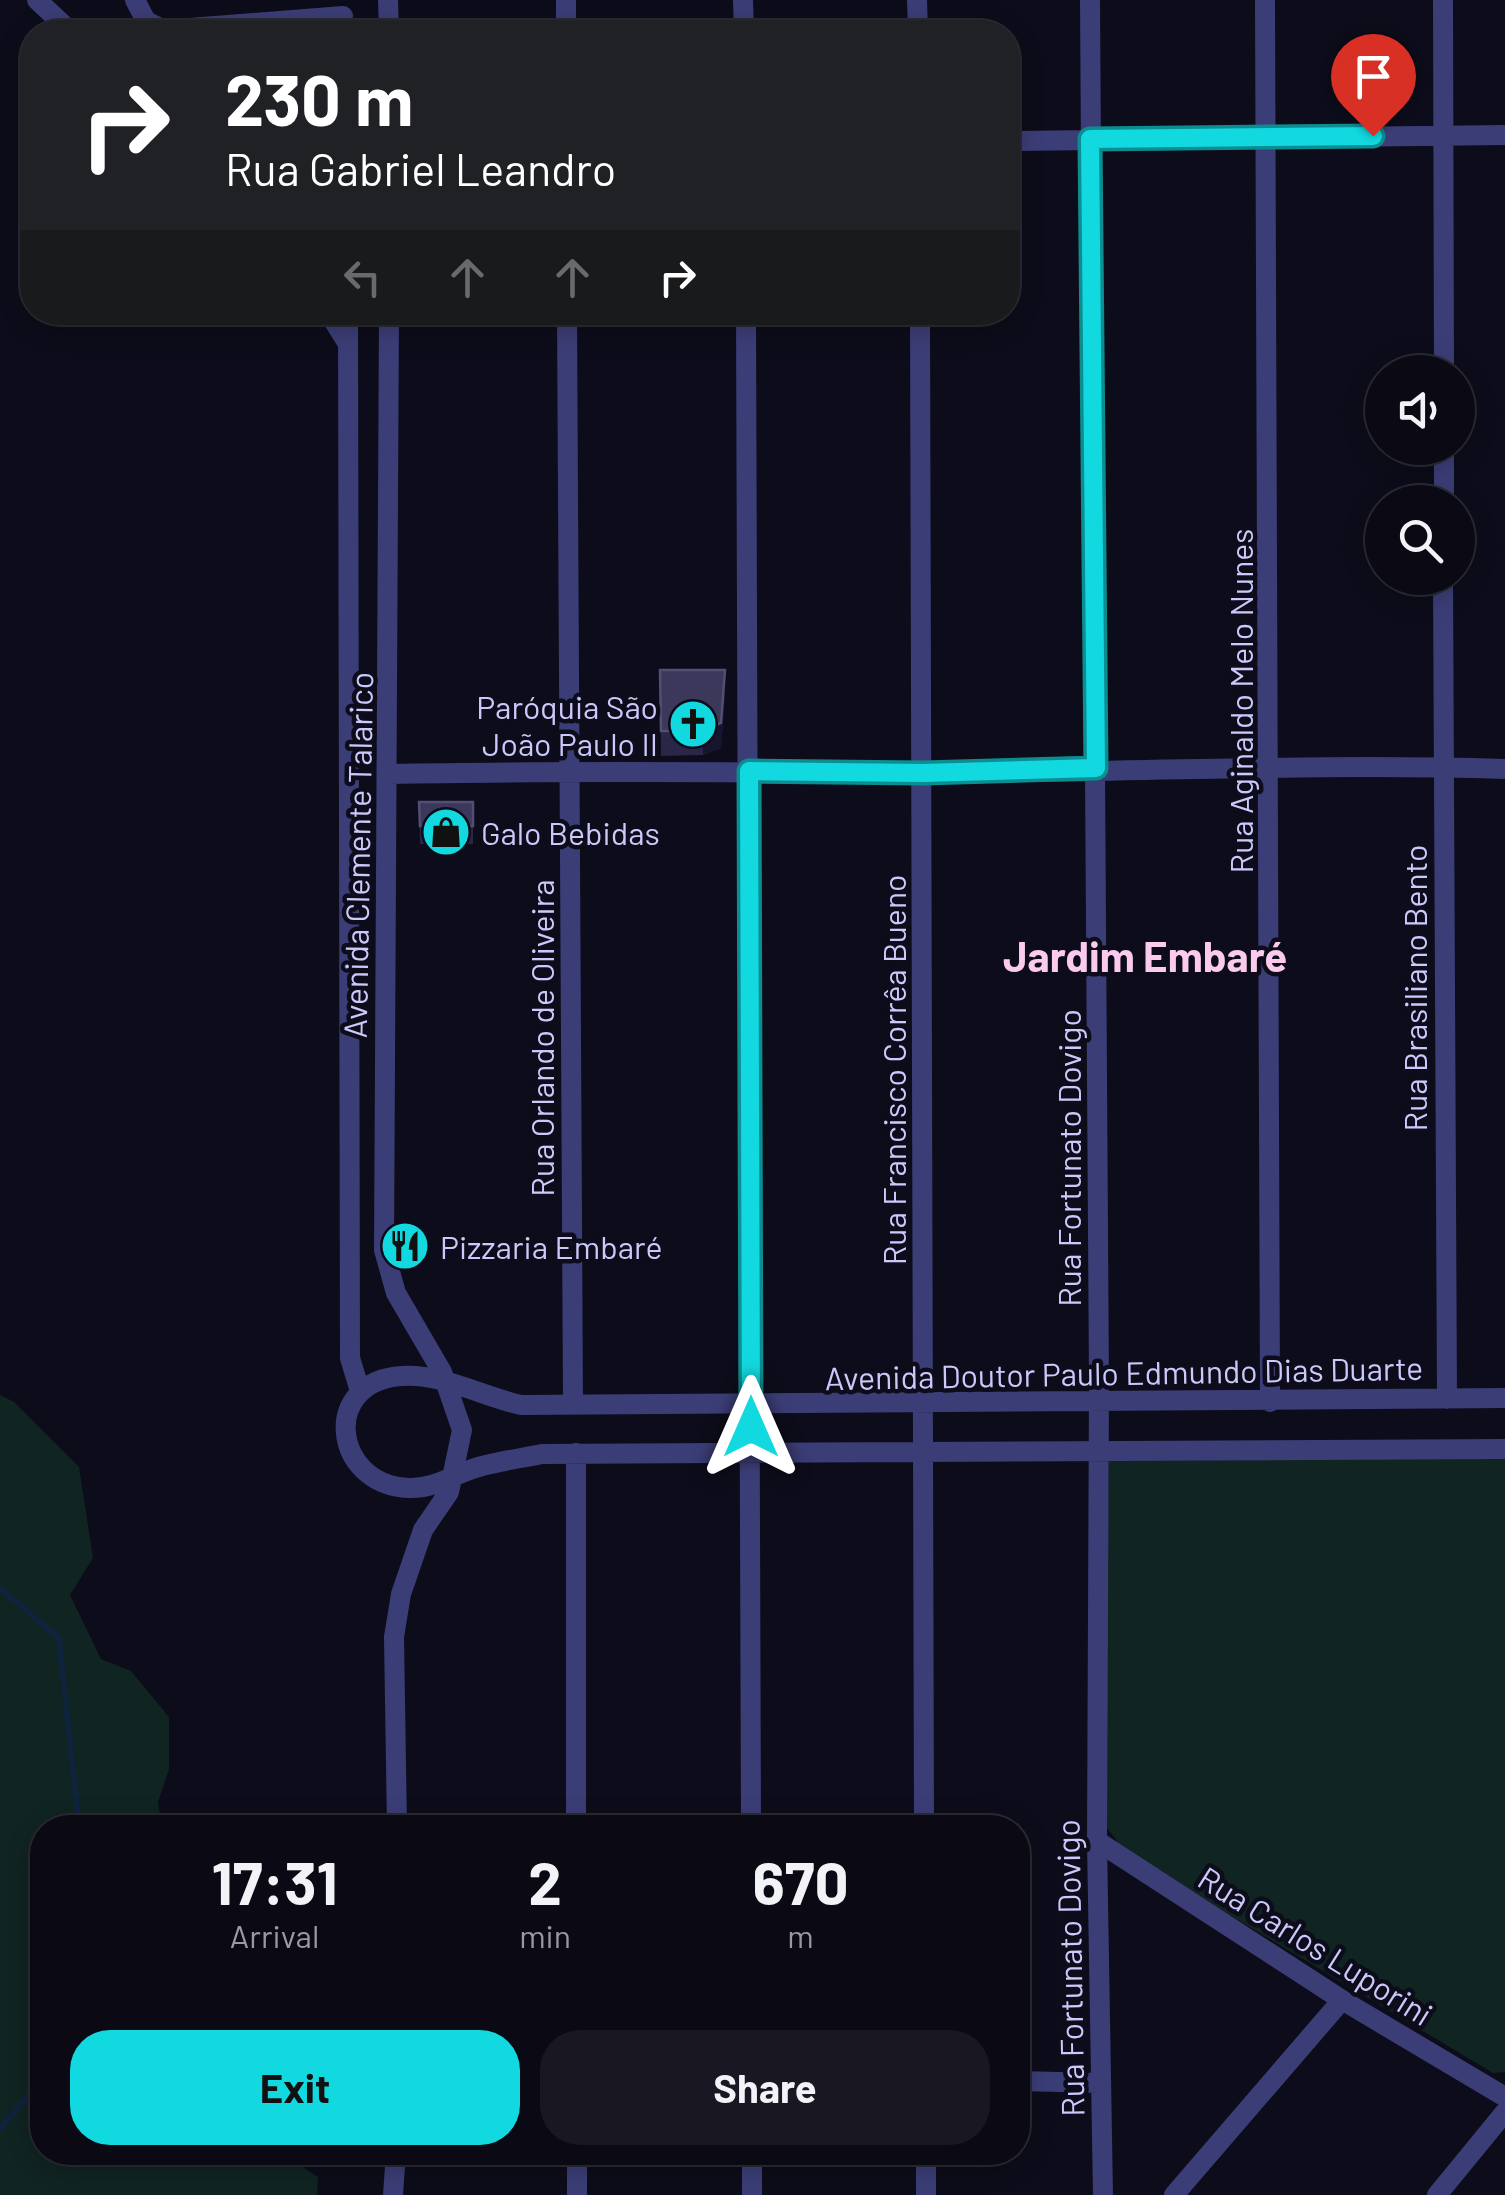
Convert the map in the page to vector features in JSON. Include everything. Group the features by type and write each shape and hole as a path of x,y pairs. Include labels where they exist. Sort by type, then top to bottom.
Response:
{"street":[{"path":"37,0 58,20"},
{"name":"Rua Fortunato Dovigo","path":"1090,0 1099,1400 1097,1841 1100,2083 1108,2190"},
{"name":"Rua Aginaldo Melo Nunes","path":"1265,0 1271,766 1270,1402"},
{"path":"1443,0 1444,355"},
{"path":"292,20 343,16"},
{"path":"1020,141 1266,135 1505,136"},
{"path":"336,325 348,344"},
{"name":"Avenida Clemente Talarico","path":"348,325 350,1358 360,1391 351,1403 346,1427 349,1451 363,1471 384,1484 408,1488 433,1486 452,1476"},
{"name":"Avenida Clemente Talarico","path":"389,325 384,1250 396,1293 447,1383 462,1430 449,1492 418,1544 401,1594 394,1637 397,1815"},
{"name":"Rua Orlando de Oliveira","path":"567,325 572,1403"},
{"path":"746,325 751,1815"},
{"name":"Rua Francisco Corrêa Bueno","path":"920,325 924,1815"},
{"name":"Rua Brasiliano Bento","path":"1444,595 1447,1399"},
{"path":"388,774 569,770 923,773 1271,766 1505,768"},
{"path":"360,1391 397,1376 447,1383"},
{"name":"Avenida Doutor Paulo Edmundo Dias Duarte","path":"447,1383 522,1405 1505,1398"},
{"path":"452,1476 542,1454 576,1453 1505,1449"},
{"path":"576,1453 576,1815"},
{"name":"Rua Carlos Luporini","path":"1097,1841 1342,2000 1505,2098"},
{"path":"1174,2195 1342,2000"},
{"path":"1030,2082 1100,2083"},
{"path":"1438,2195 1505,2112"},
{"path":"393,2195 395,2165"},
{"path":"577,2165 577,2195"},
{"path":"752,2165 752,2195"},
{"path":"926,2165 926,2195"}],"green space":[{"path":"0,1395 14,1402 79,1467 93,1558 70,1595 101,1659 131,1671 169,1717 169,1769 158,1802 160,1815 30,1815 30,2165 300,2165 318,2177 317,2195 0,2195"},
{"path":"1505,1458 1505,2072 1493,2073 1126,1853 1104,1824 1109,1461"}],"building":[{"path":"660,670 725,670 721,723 703,731 661,731"},
{"path":"419,802 473,802 473,826 420,826"}],"waterway":[{"path":"0,1588 59,1638 78,1815"},
{"path":"0,2129 30,2093"}],"place":[{"name":"Paróquia São João Paulo II","path":"693,724"},
{"name":"Galo Bebidas","path":"446,832"},
{"name":"Pizzaria Embaré","path":"405,1246"}],"district":[{"name":"Jardim Embaré","path":"1145,955"}],"route":[{"path":"751,1427 749,771 923,773 1096,768 1090,139 1373,136"}]}
